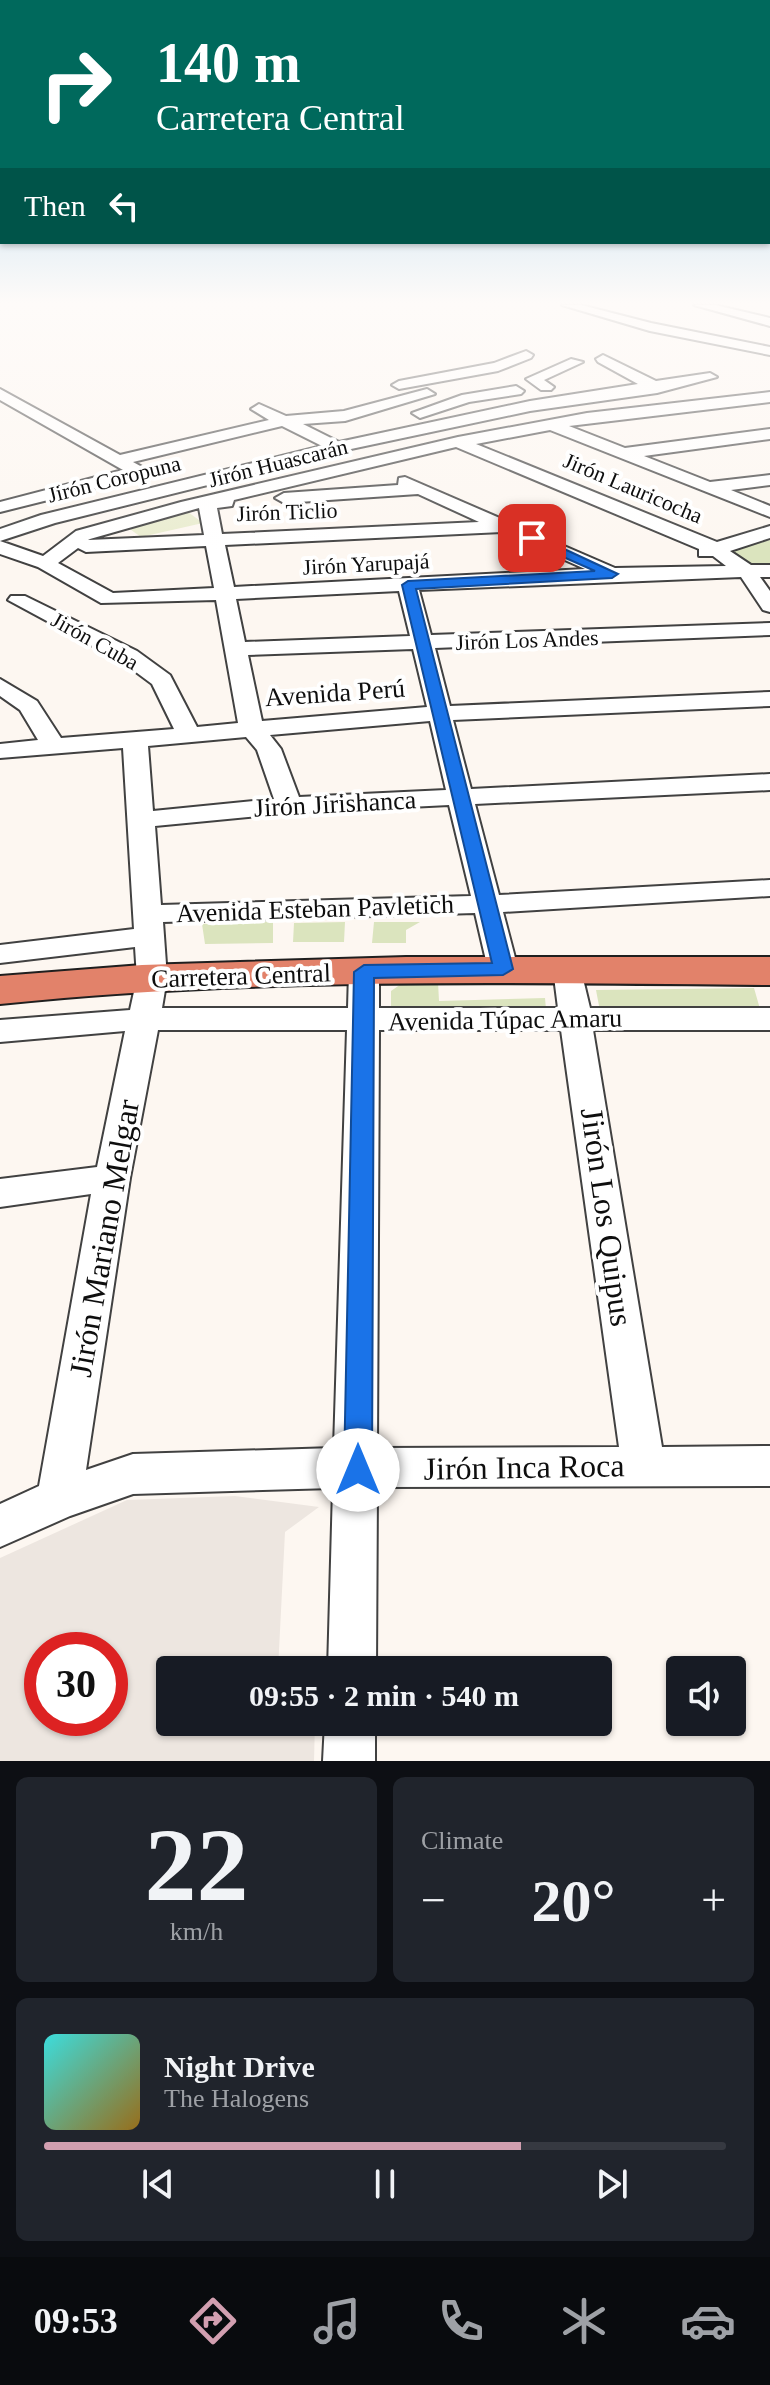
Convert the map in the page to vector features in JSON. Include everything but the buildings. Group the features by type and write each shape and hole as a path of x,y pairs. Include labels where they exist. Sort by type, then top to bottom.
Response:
{"highway":[{"name":"Carretera Central","path":"0,990 148,962 364,972 503,969 770,971"}],"street":[{"path":"374,391 394,387"},
{"path":"289,439 311,433 363,429 467,398 545,387"},
{"name":"Jirón Coropuna","path":"0,535 163,489 339,447 530,406 664,387"},
{"path":"744,387 768,396"},
{"path":"0,394 147,473 163,489 199,504 421,489"},
{"path":"119,460 285,421 345,416 427,394"},
{"name":"Jirón Huascarán","path":"0,572 72,547 83,535 458,442 587,418 768,396"},
{"path":"338,399 297,407 259,409 339,447 365,464 621,574 770,532"},
{"path":"555,426 770,512"},
{"path":"619,454 770,434"},
{"name":"Jirón Lauricocha","path":"458,442 716,549 747,572 770,606"},
{"path":"0,507 147,473"},
{"path":"706,488 770,480"},
{"path":"199,504 216,539 251,727 269,749 289,805"},
{"name":"Jirón Ticlio","path":"72,547 505,526"},
{"name":"Jirón Yarupajá","path":"0,547 36,561 101,597 113,599 227,596 621,574 770,571"},
{"path":"9,604 66,578"},
{"path":"408,585 503,969"},
{"name":"Jirón Cuba","path":"9,604 129,656 162,680 188,733"},
{"name":"Jirón Los Andes","path":"237,649 770,629"},
{"path":"0,686 29,706 54,746"},
{"name":"Avenida Perú","path":"0,751 441,713 770,699"},
{"name":"Jirón Mariano Melgar","path":"59,1499 148,962 135,738"},
{"name":"Jirón Jirishanca","path":"139,820 289,805 770,782"},
{"name":"Avenida Esteban Pavletich","path":"0,954 148,962 486,904 770,888"},
{"name":"Avenida Túpac Amaru","path":"0,1031 148,962 363,1022 577,1018 770,1019"},
{"name":"Jirón Los Quipus","path":"568,969 643,1466"},
{"path":"352,1656 358,1470 364,972"},
{"path":"0,1193 112,1178"},
{"name":"Jirón Inca Roca","path":"0,1526 59,1499 133,1474 282,1468 770,1466"},
{"path":"349,1761 350,1736"}],"green space":[{"path":"188,512 203,523 141,537 127,527"},
{"path":"770,540 770,568 754,569 728,551"},
{"path":"273,921 273,943 205,944 202,924"},
{"path":"345,922 344,942 293,942 294,923"},
{"path":"374,922 420,922 406,930 406,943 372,943"},
{"path":"438,982 439,1001 545,998 546,1009 391,1012 391,991 401,984"},
{"path":"754,988 760,1009 600,1011 596,990"}],"shaded area":[{"path":"235,1496 319,1507 285,1532 279,1656 156,1656 156,1736 315,1736 314,1761 0,1761 0,1558 127,1500"}],"route":[{"path":"358,1470 364,972 503,969 408,585 612,574 532,538"}]}
